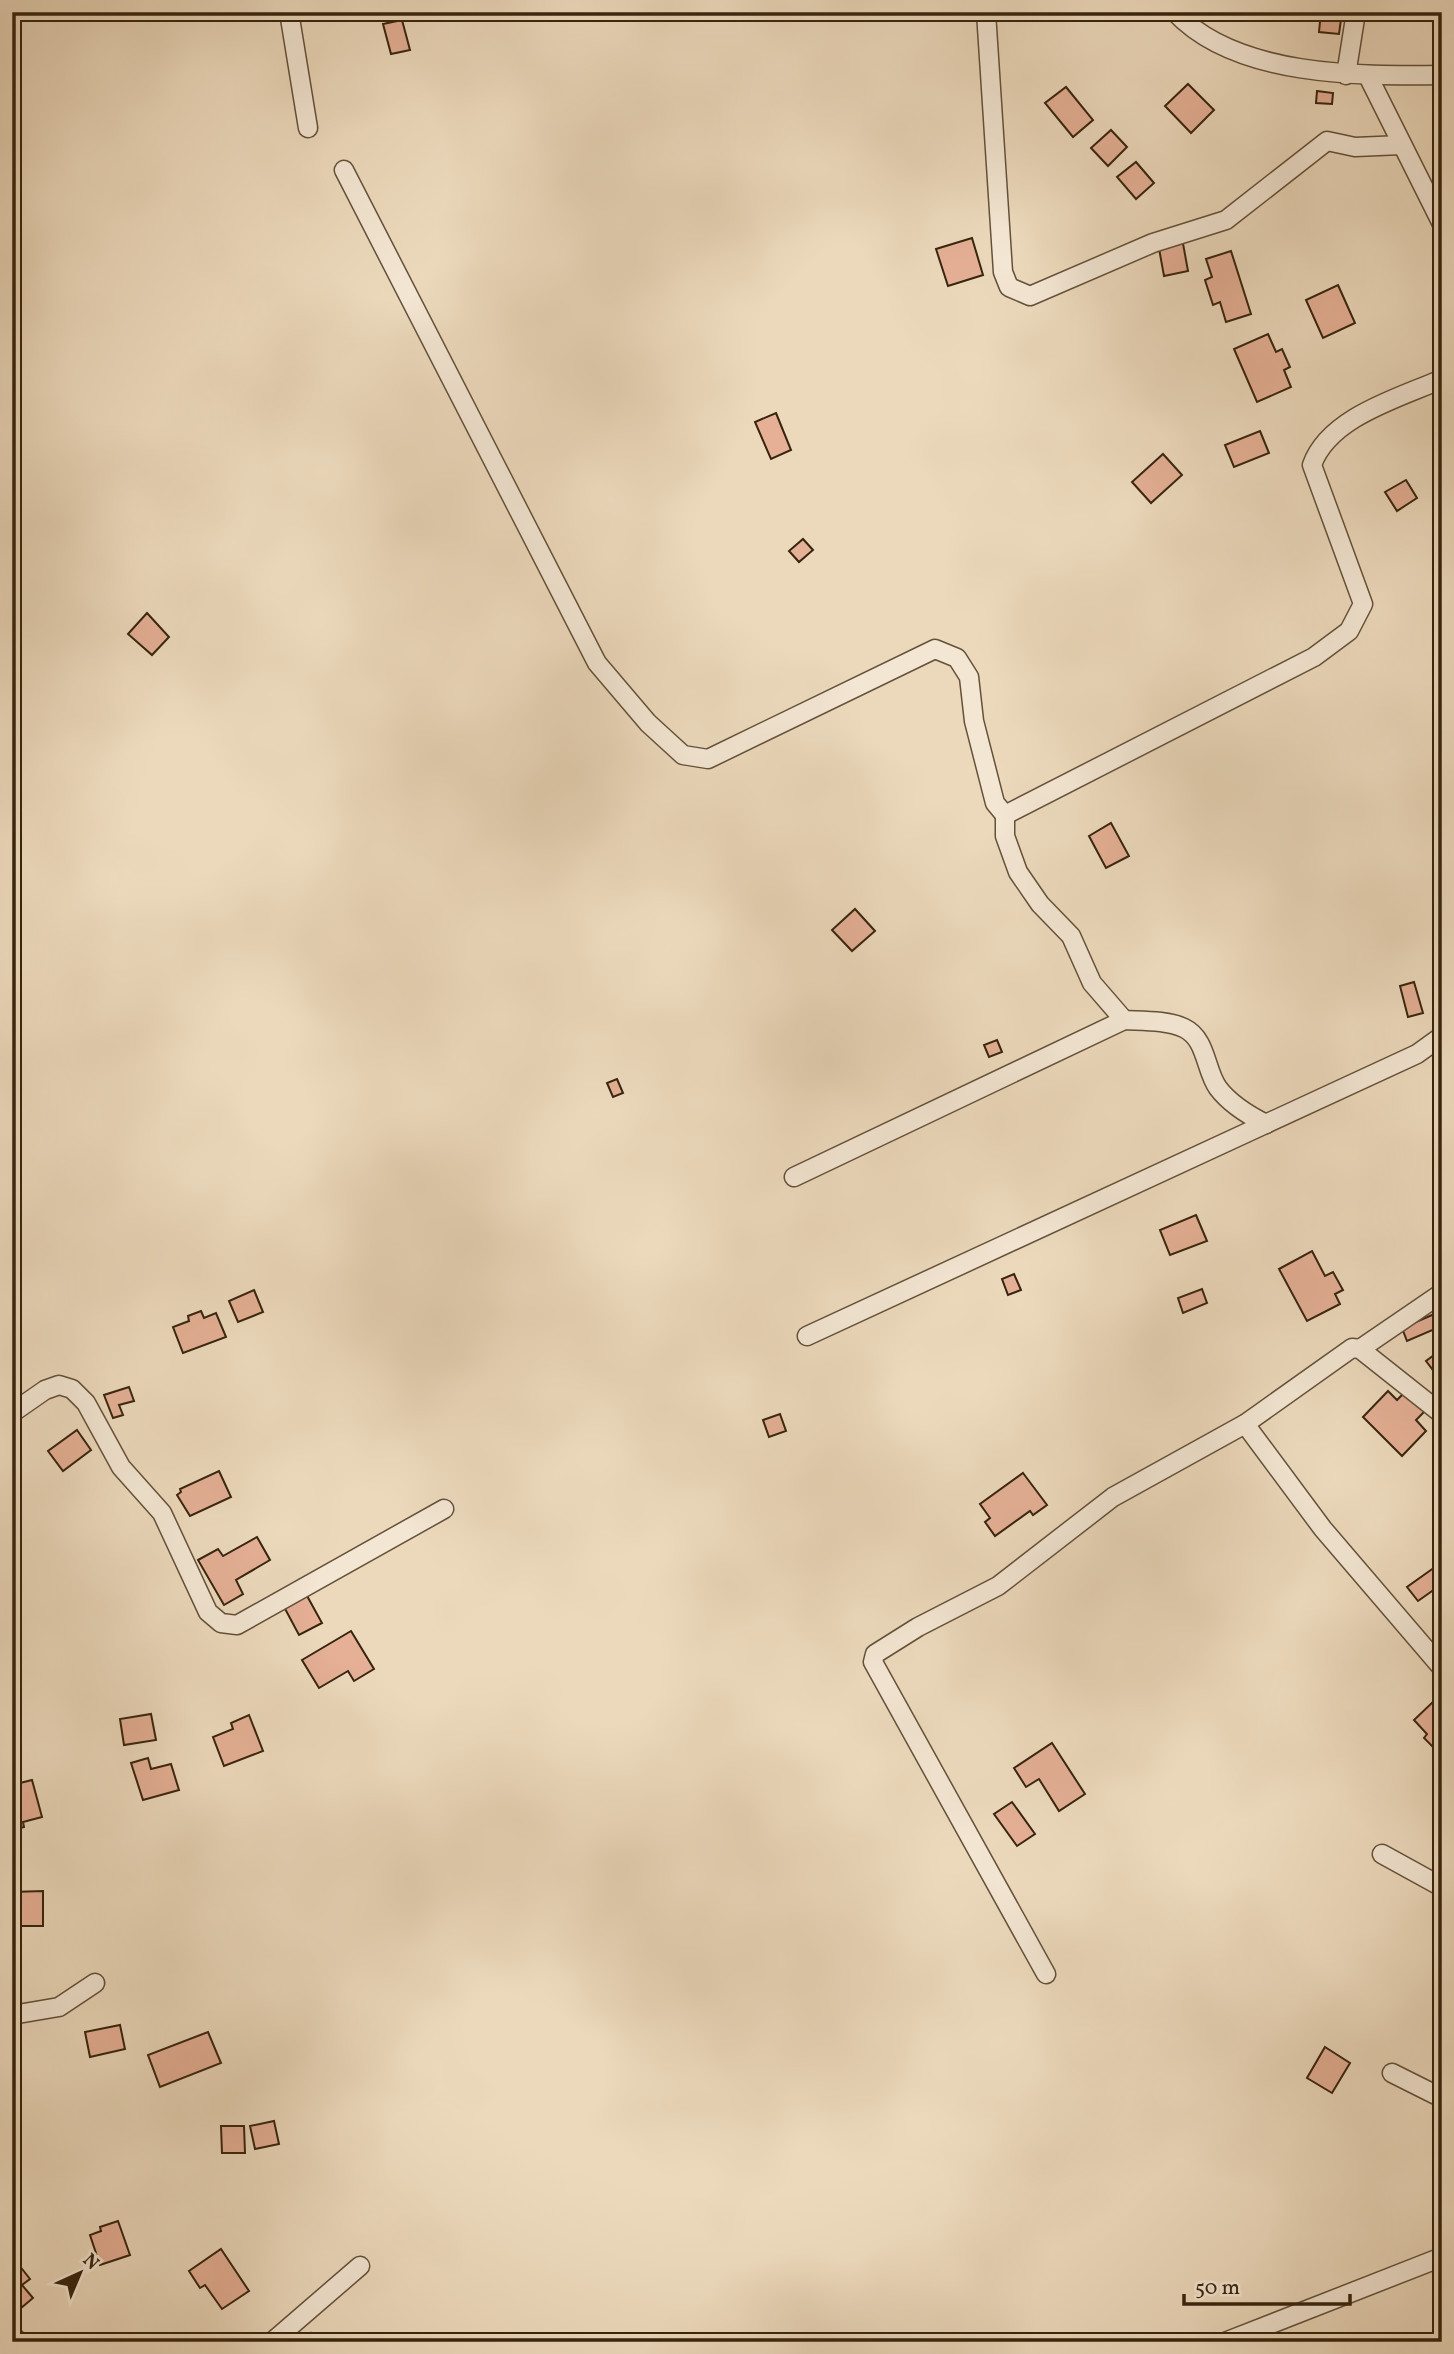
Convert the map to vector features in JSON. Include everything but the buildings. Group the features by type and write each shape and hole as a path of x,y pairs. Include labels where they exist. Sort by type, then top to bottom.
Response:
{"street":[{"path":"289,12 308,128"},
{"path":"986,12 1003,272 1009,287 1030,296 1153,243 1226,220 1327,141 1355,147 1402,145"},
{"path":"1175,12 1193,31 1251,56 1346,75 1442,75"},
{"path":"1346,75 1356,12"},
{"path":"1368,76 1442,224"},
{"path":"344,170 597,663 648,723 682,755 708,759 935,649 957,658 969,677 974,721 995,803 1005,815 1005,836 1018,872 1040,904 1072,936 1092,983 1125,1020"},
{"path":"1005,815 1314,657 1349,631 1363,604 1312,465 1318,447 1360,416 1442,379"},
{"path":"794,1177 1125,1020 1155,1021 1185,1028 1203,1049 1217,1087 1245,1114 1266,1124"},
{"path":"807,1336 1417,1054 1442,1036"},
{"path":"1360,1349 1442,1293"},
{"path":"1046,1974 873,1662 875,1654 918,1627 998,1586 1113,1497 1245,1424 1352,1348 1360,1349 1442,1414"},
{"path":"12,1413 45,1390 60,1385 72,1389 86,1403 121,1467 162,1513 208,1612 221,1623 237,1625 444,1509"},
{"path":"1245,1424 1323,1529 1442,1668"},
{"path":"1382,1854 1442,1887"},
{"path":"12,2015 59,2007 95,1983"},
{"path":"1392,2073 1442,2098"},
{"path":"1224,2342 1442,2257"},
{"path":"272,2342 360,2266"},
{"path":"12,2335 19,2342"}]}
